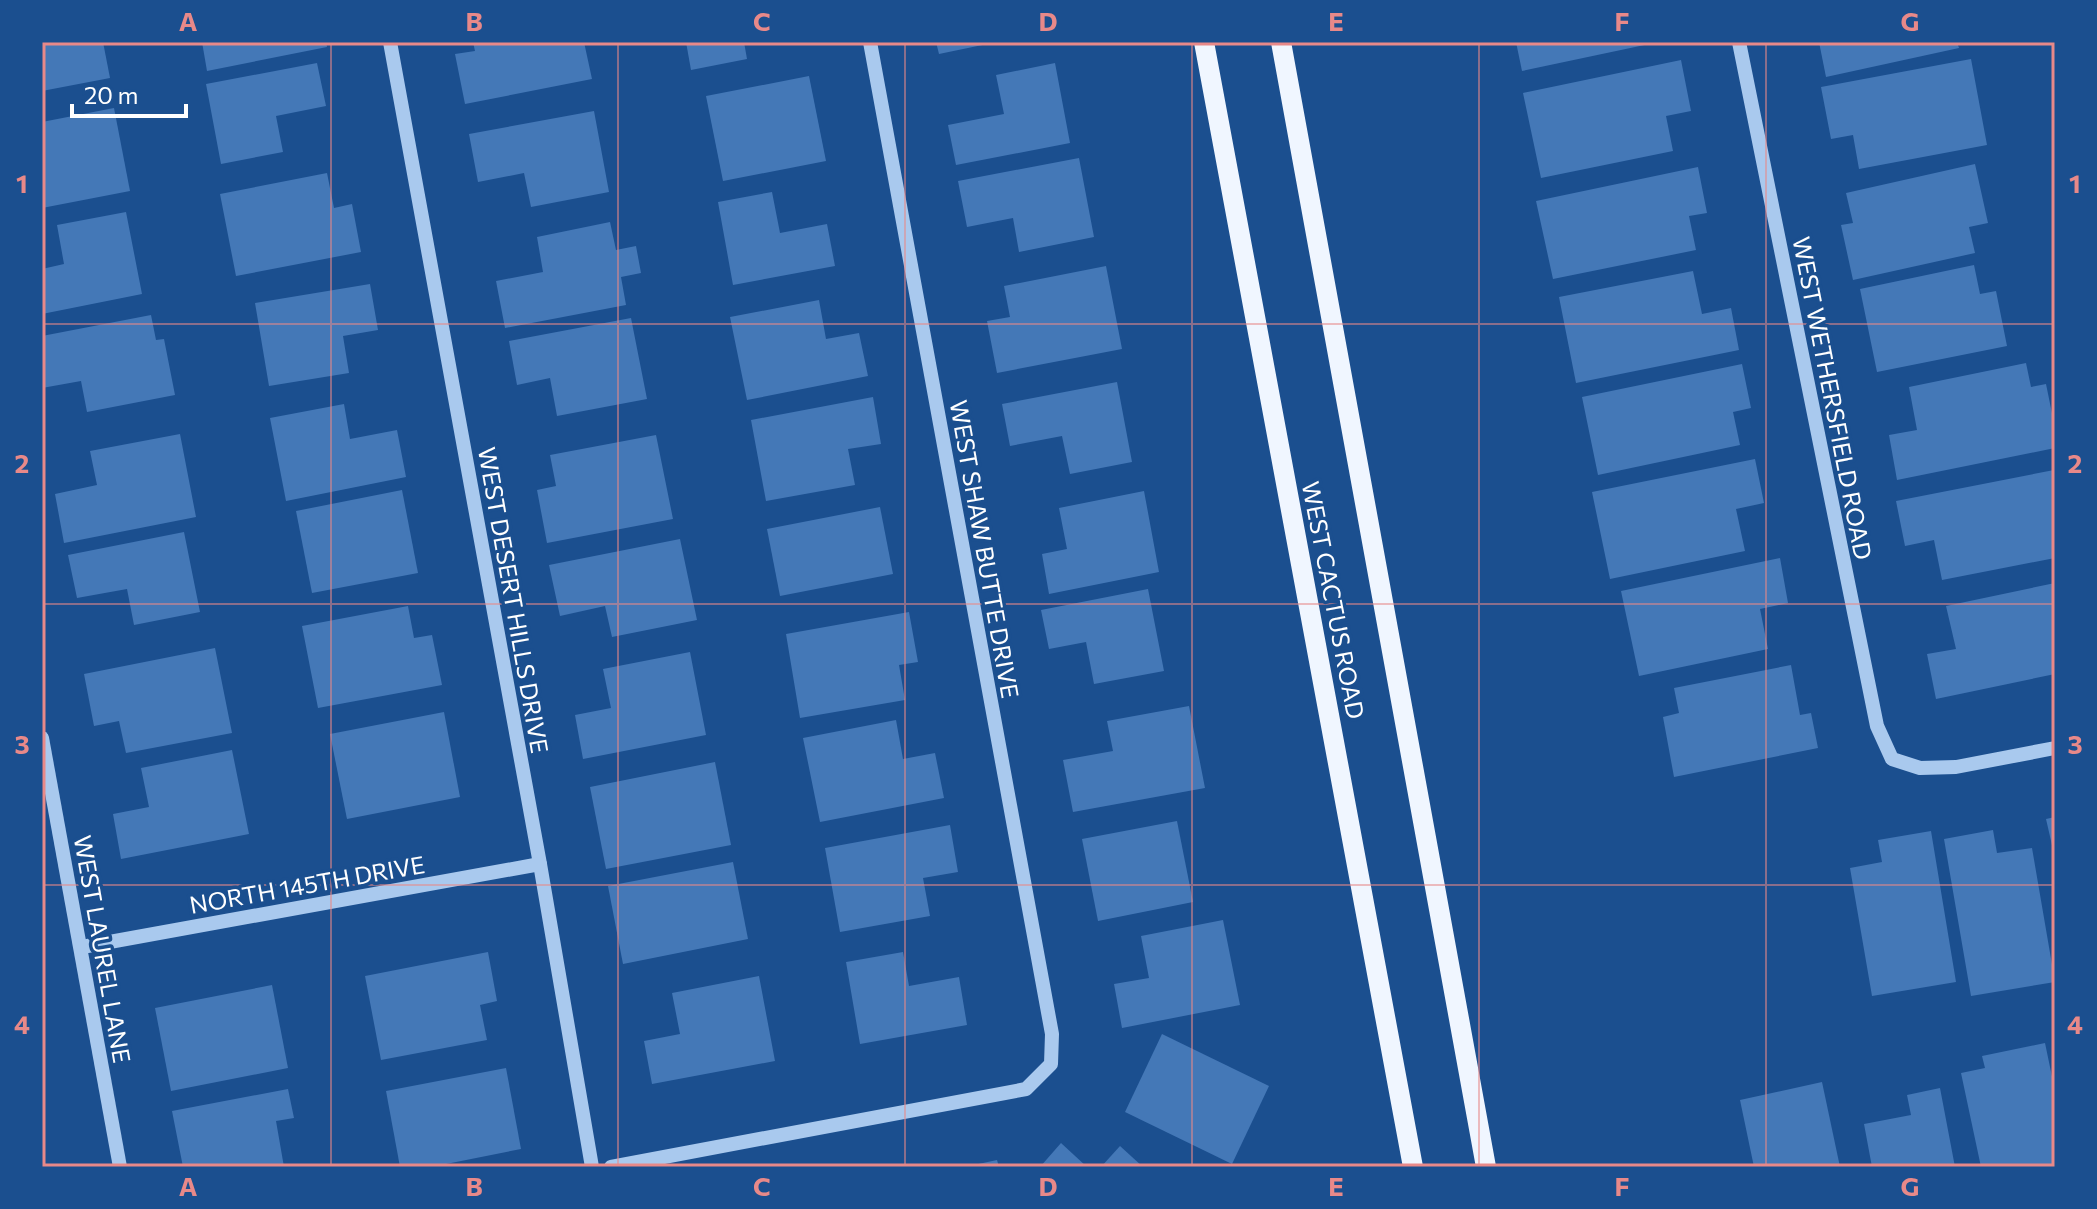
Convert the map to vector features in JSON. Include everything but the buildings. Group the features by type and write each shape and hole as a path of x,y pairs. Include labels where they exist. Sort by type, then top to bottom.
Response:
{"main road":[{"name":"WEST CACTUS ROAD","path":"1204,42 1413,1167"},
{"name":"WEST CACTUS ROAD","path":"1281,42 1486,1167"}],"street":[{"name":"WEST DESERT HILLS DRIVE","path":"390,42 592,1167"},
{"name":"WEST SHAW BUTTE DRIVE","path":"611,1167 1026,1089 1051,1064 1052,1034 870,42"},
{"name":"WEST WETHERSFIELD ROAD","path":"1739,42 1877,726 1892,759 1920,768 1956,767 2055,748"},
{"name":"WEST LAUREL LANE","path":"42,738 120,1167"},
{"name":"NORTH 145TH DRIVE","path":"82,947 540,864"}]}
